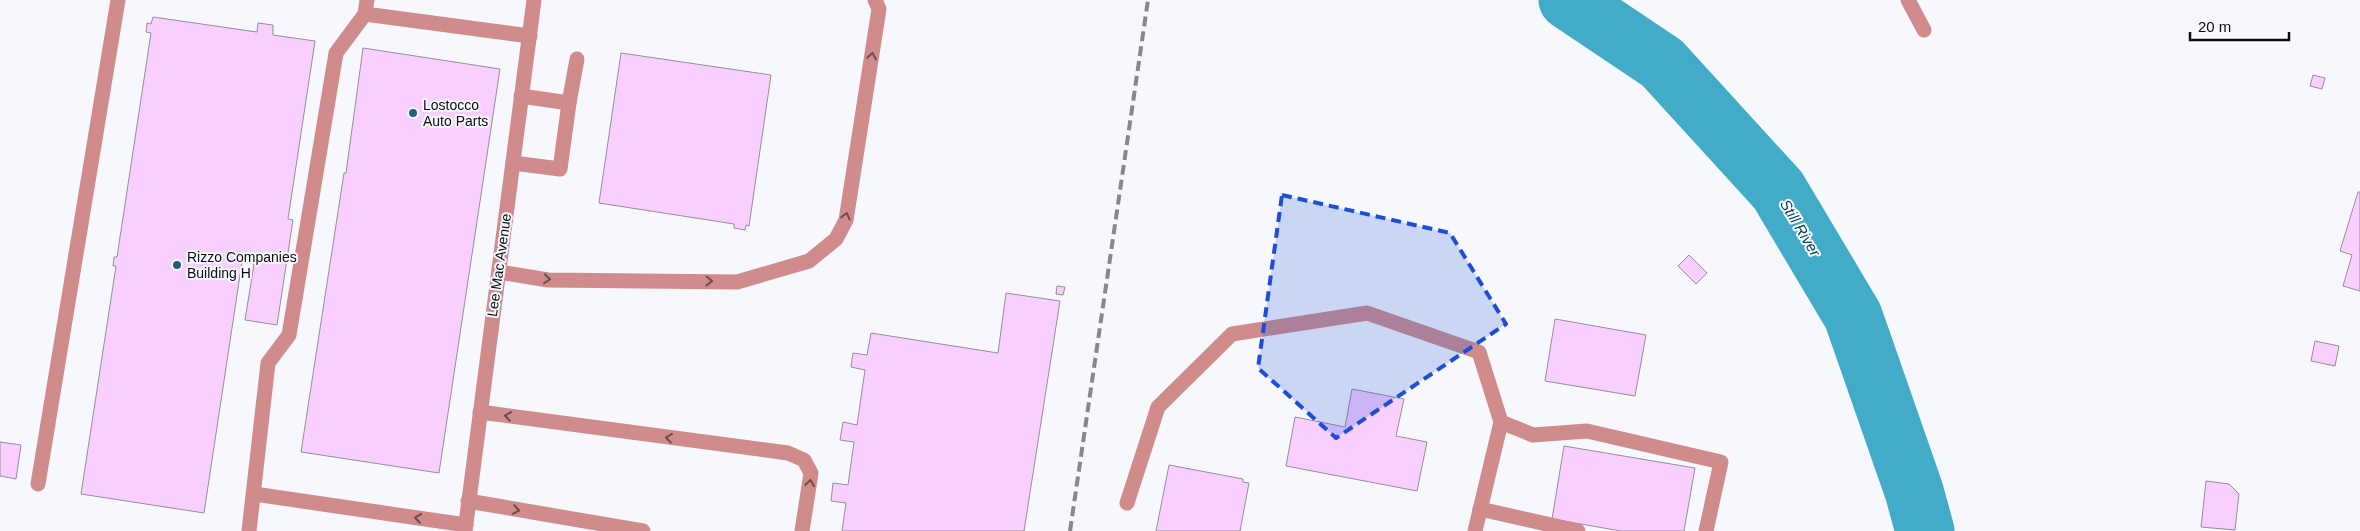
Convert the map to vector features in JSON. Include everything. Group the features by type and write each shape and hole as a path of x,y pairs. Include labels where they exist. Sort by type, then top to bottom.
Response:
{"street":[{"path":"38,484 118,0"},
{"name":"Lee Mac Avenue","path":"466,528 534,0"},
{"path":"499,272 548,280 737,282 809,261 836,239 846,220 879,9 875,0"},
{"path":"1908,0 1924,30"},
{"path":"249,531 268,364 289,335 336,53 366,7 530,36"},
{"path":"513,163 560,169 577,59"},
{"path":"521,96 569,103"},
{"path":"1127,503 1158,407 1232,334 1367,313 1479,352 1500,422 1475,531"},
{"path":"480,412 788,453 804,460 811,473 802,531"},
{"path":"1500,422 1533,435 1587,431 1721,462 1706,531"},
{"path":"254,494 466,528"},
{"path":"468,501 643,531"},
{"path":"1480,509 1578,531"}],"highlighted area":[{"path":"1282,195 1450,233 1506,324 1336,438 1258,368"}],"building":[{"name":"Rizzo Companies Building H","path":"153,17 257,32 258,23 273,25 273,35 315,41 288,219 293,220 277,325 245,320 254,264 242,262 204,513 81,494 116,266 113,266 114,257 117,257 151,33 146,32 147,23 151,24"},
{"path":"363,48 500,69 439,473 301,452 344,173 346,173"},
{"path":"621,53 771,75 749,226 746,225 745,230 734,228 734,224 599,203"},
{"path":"2313,75 2325,78 2322,89 2310,86"},
{"path":"2358,192 2360,192 2360,291 2343,286 2352,255 2340,251"},
{"path":"1689,255 1707,273 1696,284 1678,266"},
{"path":"1057,286 1065,287 1063,295 1056,294"},
{"path":"1006,293 1060,301 1024,531 842,531 846,503 831,501 833,483 848,485 854,442 840,440 843,422 857,425 865,370 851,367 853,353 867,355 871,333 998,353"},
{"path":"1555,319 1646,335 1635,396 1545,381"},
{"path":"2315,341 2339,346 2335,366 2311,361"},
{"path":"1352,389 1404,399 1396,436 1427,442 1417,491 1286,466 1295,417 1345,427"},
{"path":"0,442 21,445 16,479 0,476"},
{"path":"1564,446 1695,468 1684,531 1621,531 1552,519"},
{"path":"1169,465 1243,479 1243,482 1249,483 1240,531 1156,531"},
{"path":"2206,481 2229,484 2239,494 2235,530 2201,527"}],"waterway":[{"name":"Still River","path":"1568,0 1662,63 1778,190 1853,316 1914,491 1925,531"}],"railway":[{"path":"1070,531 1148,0"}],"place":[{"name":"Lostocco Auto Parts","path":"413,113"},
{"name":"Rizzo Companies Building H","path":"177,265"}]}
